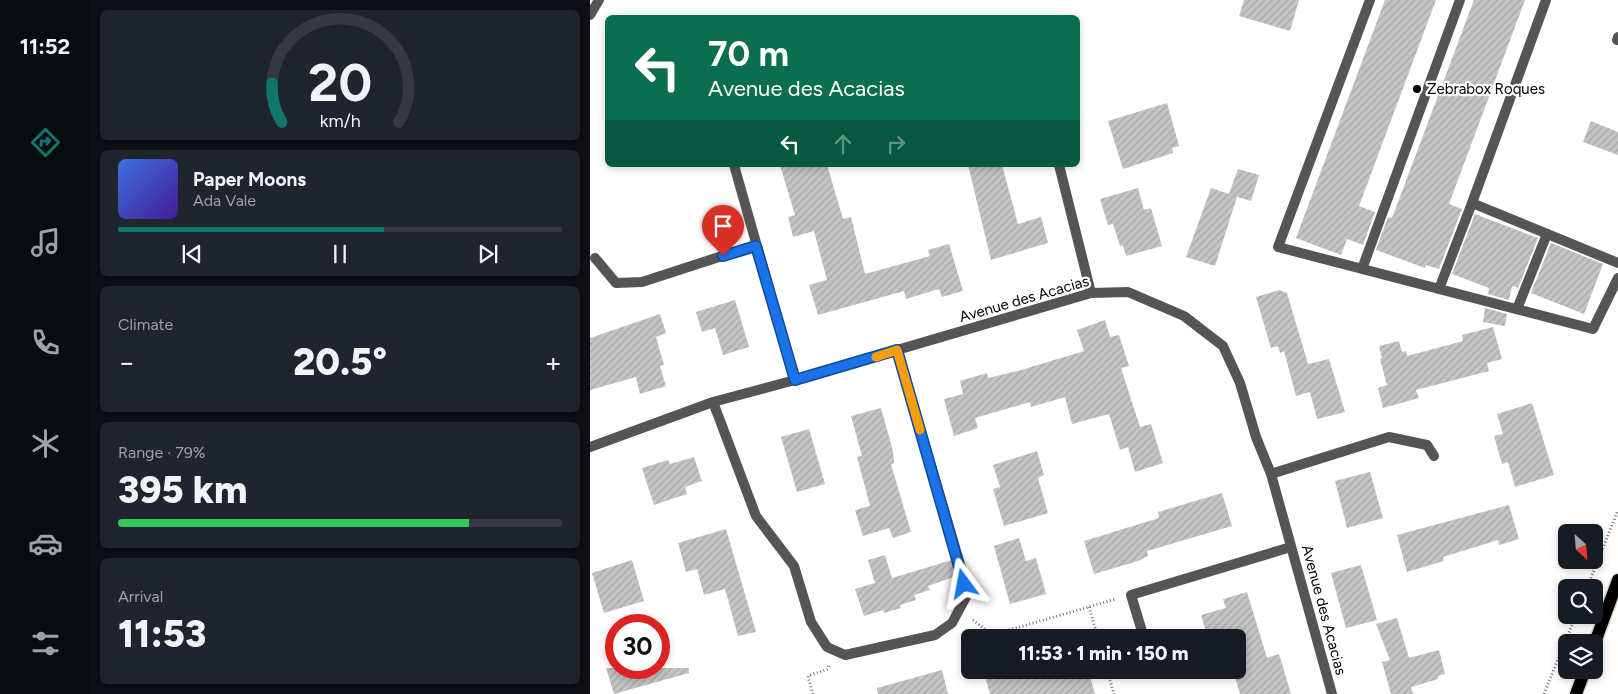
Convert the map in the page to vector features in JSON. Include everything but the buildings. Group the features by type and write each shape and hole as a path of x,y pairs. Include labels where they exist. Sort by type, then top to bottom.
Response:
{"main road":[{"path":"1598,634 1618,580"},
{"path":"1576,694 1581,679"}],"street":[{"path":"590,15 599,0"},
{"path":"1370,0 1278,246 1593,329 1618,278"},
{"path":"1362,269 1460,0"},
{"path":"1438,288 1472,203 1546,0"},
{"path":"735,167 795,380"},
{"path":"1060,167 1091,293"},
{"path":"1472,203 1618,263"},
{"path":"1517,309 1547,234"},
{"path":"596,258 616,283 642,282 756,246"},
{"name":"Avenue des Acacias","path":"590,446 714,402 1091,293 1128,292 1184,316 1223,346 1240,382 1256,437 1271,474 1332,694"},
{"path":"714,402 756,516 794,566 811,622 826,647 845,655 935,636 952,623 966,597 962,571 897,350"},
{"path":"1271,474 1389,437 1427,445 1434,456"},
{"path":"1141,629 1131,595 1291,546"}],"path":[{"path":"1591,579 1618,510"},
{"path":"976,622 992,635 1131,595"},
{"path":"1089,607 1095,629"},
{"path":"1544,694 1572,624"},
{"path":"813,694 808,676 828,669"},
{"path":"1110,679 1114,694"}],"slow traffic":[{"path":"876,357 897,350 920,430"}],"place":[{"name":"Zebrabox Roques","path":"1417,89"}],"route":[{"path":"723,256 756,246 795,380 897,350 962,571 964,584"}]}
